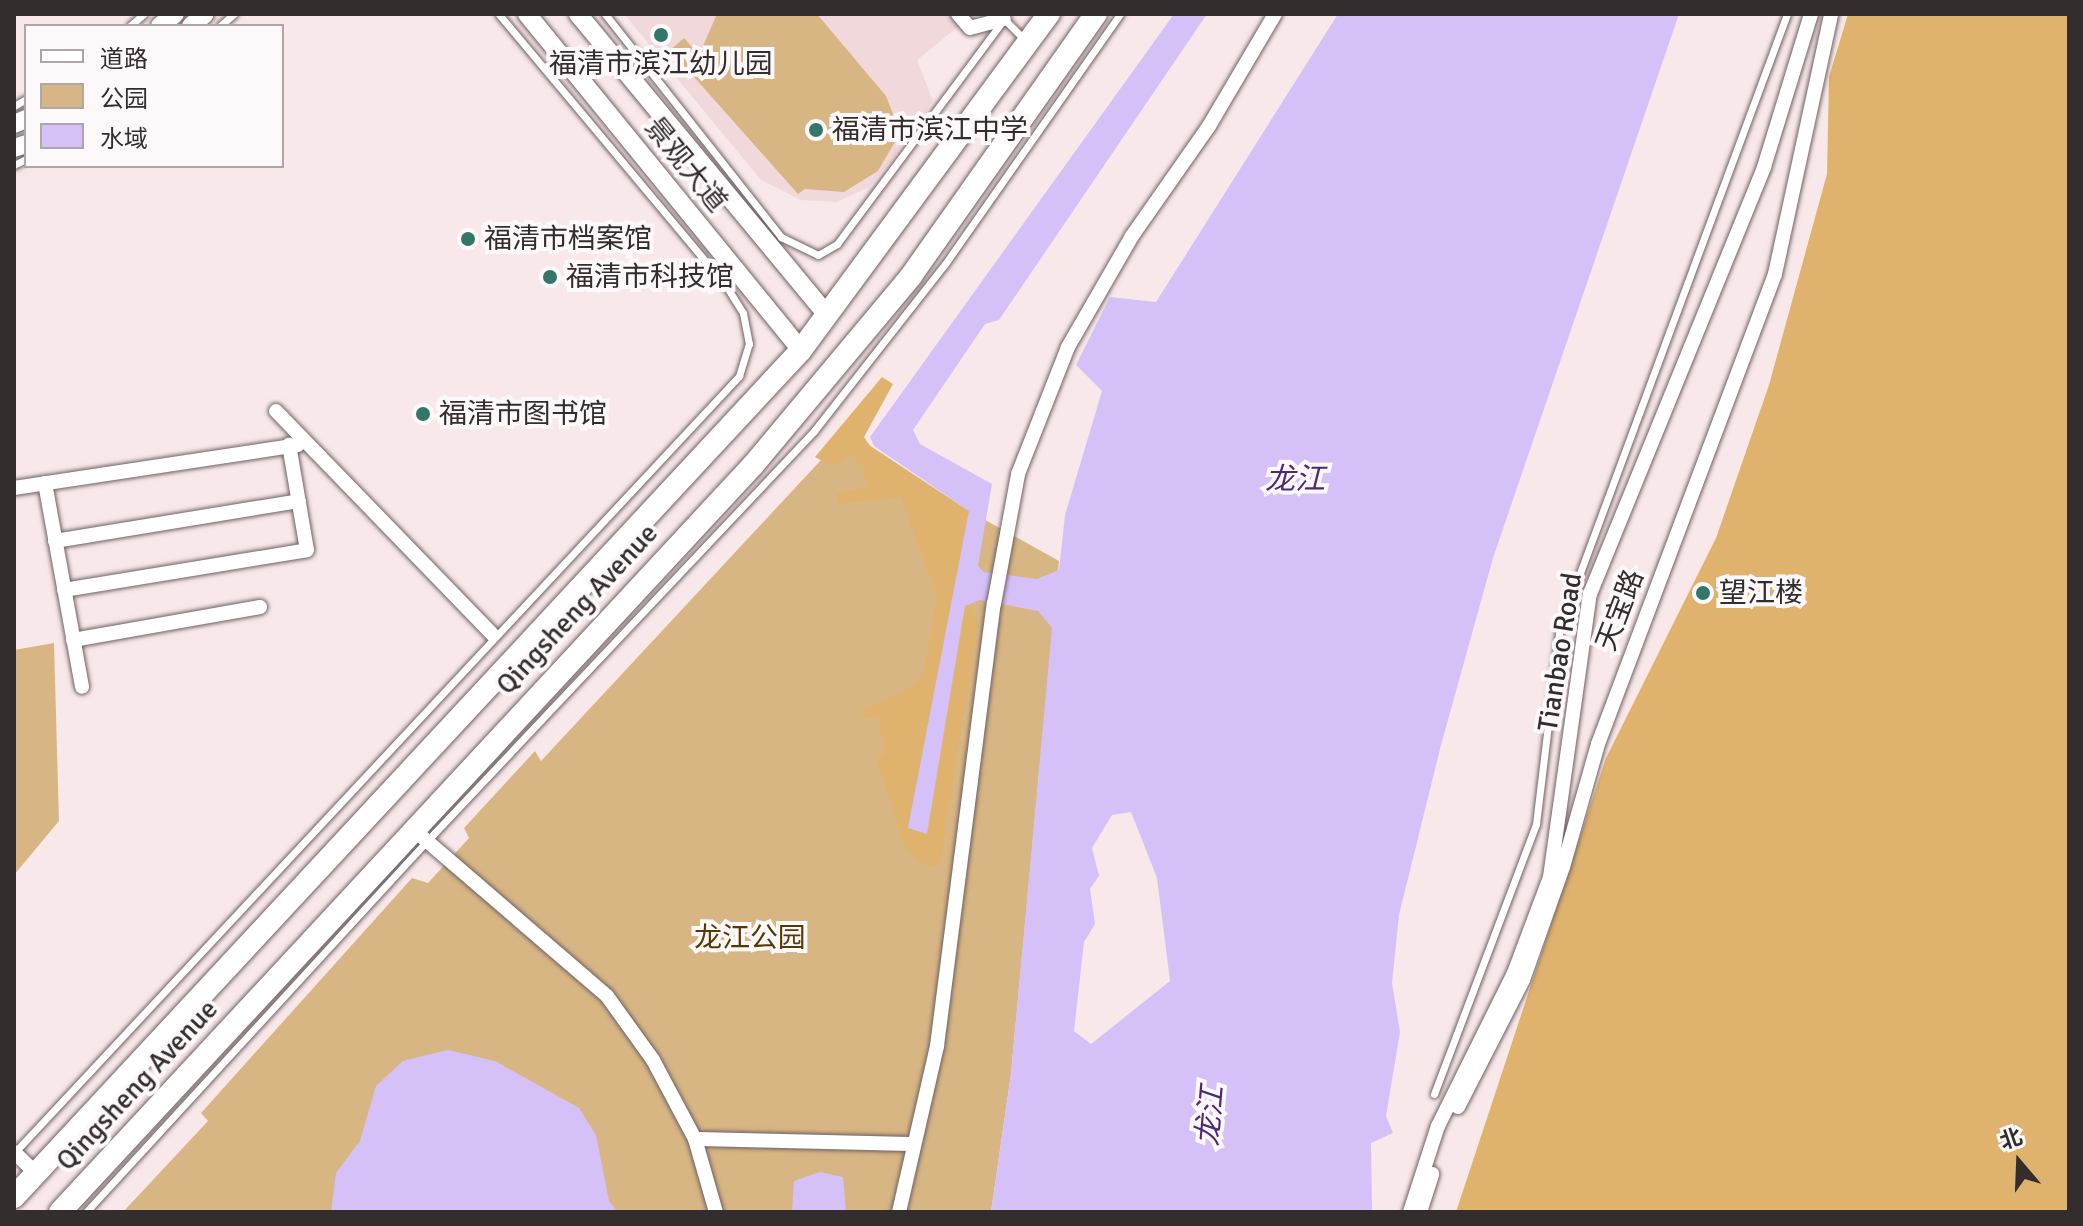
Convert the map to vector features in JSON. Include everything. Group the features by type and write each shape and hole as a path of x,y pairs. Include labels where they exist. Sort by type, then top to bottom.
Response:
{"main road":[{"name":"Qingsheng Avenue","path":"14,1197 801,350 1049,14"},
{"name":"Qingsheng Avenue","path":"60,1212 419,836 764,452 911,276 1096,14"}],"street":[{"name":"景观大道","path":"527,14 801,350"},
{"name":"景观大道","path":"578,14 828,316"},
{"path":"958,14 970,28 1006,17"},
{"path":"899,1212 937,1046 994,604 1018,474 1068,347 1132,236 1209,126 1275,14"},
{"name":"Tianbao Road","path":"1410,1212 1438,1126 1514,973 1550,877 1590,594 1764,167 1811,14"},
{"name":"天宝路","path":"1420,1212 1446,1130 1523,980 1603,729 1775,274 1831,14"},
{"path":"276,411 493,635"},
{"path":"14,488 306,444"},
{"path":"64,590 307,550 289,445"},
{"path":"45,483 82,687"},
{"path":"55,541 299,501"},
{"path":"73,640 260,607"},
{"path":"419,836 558,948 607,996 653,1060 695,1139 716,1212"},
{"path":"695,1139 914,1144"},
{"path":"14,1153 36,1173"}],"lane":[{"path":"14,1153 493,635 739,376 749,344 743,313 727,287 499,14"},
{"path":"605,14 781,237 818,255 837,244 1006,17 1028,43"},
{"path":"86,1212 419,836 770,480 860,378 1120,14"},
{"path":"1434,1094 1536,824 1560,627 1787,14"}],"shaded area":[{"name":"福清市滨江中学","path":"624,14 974,14 917,60 933,101 892,159 869,187 837,202 801,200 761,180"},
{"path":"1848,14 2069,14 2069,1212 1456,1212 1606,758 1716,538 1769,385 1827,174 1829,77"},
{"path":"882,377 893,384 864,437 872,449 969,511 908,827 927,833 958,622 965,605 971,606 978,621 941,862 934,867 920,864 902,841 877,760 885,752 878,717 865,718 861,709 902,693 923,675 937,598 901,497 839,504 836,493 867,487 863,468 852,455 831,466 815,457"}],"green space":[{"name":"福清市滨江中学","path":"717,14 817,14 886,96 895,119 895,142 878,171 844,192 805,189 798,194 670,50 684,38 699,55"},
{"name":"龙江公园","path":"848,431 969,511 1059,561 1011,1074 991,1212 123,1212 208,1121 201,1113 412,878 428,883 469,838 464,828 535,751 541,761"},
{"path":"54,643 59,821 14,875 14,650"}],"water":[{"name":"龙江","path":"1174,14 1207,14 999,320 985,324 913,430 920,444 992,484 978,566 984,572 1037,579 1059,570 1065,515 1102,391 1076,365 1110,297 1156,302 1338,14 1679,14 1493,558 1441,745 1399,915 1392,983 1400,1032 1386,1116 1393,1133 1371,1143 1372,1212 991,1212 1011,1074 1052,628 1038,611 980,600 965,606 927,834 908,828 969,511 874,446 870,437","holes":["1131,812 1157,878 1170,981 1091,1044 1074,1031 1084,942 1095,924 1090,889 1099,876 1092,848 1112,815"]},
{"path":"448,1050 495,1061 579,1108 596,1135 609,1201 618,1212 331,1212 336,1173 360,1141 376,1086 403,1061"},
{"path":"820,1172 843,1177 846,1212 792,1212 794,1181"}],"place":[{"name":"福清市滨江幼儿园","path":"661,35"},
{"name":"福清市滨江中学","path":"816,130"},
{"name":"福清市档案馆","path":"468,239"},
{"name":"福清市科技馆","path":"550,277"},
{"name":"福清市图书馆","path":"423,414"},
{"name":"望江楼","path":"1703,593"}]}
